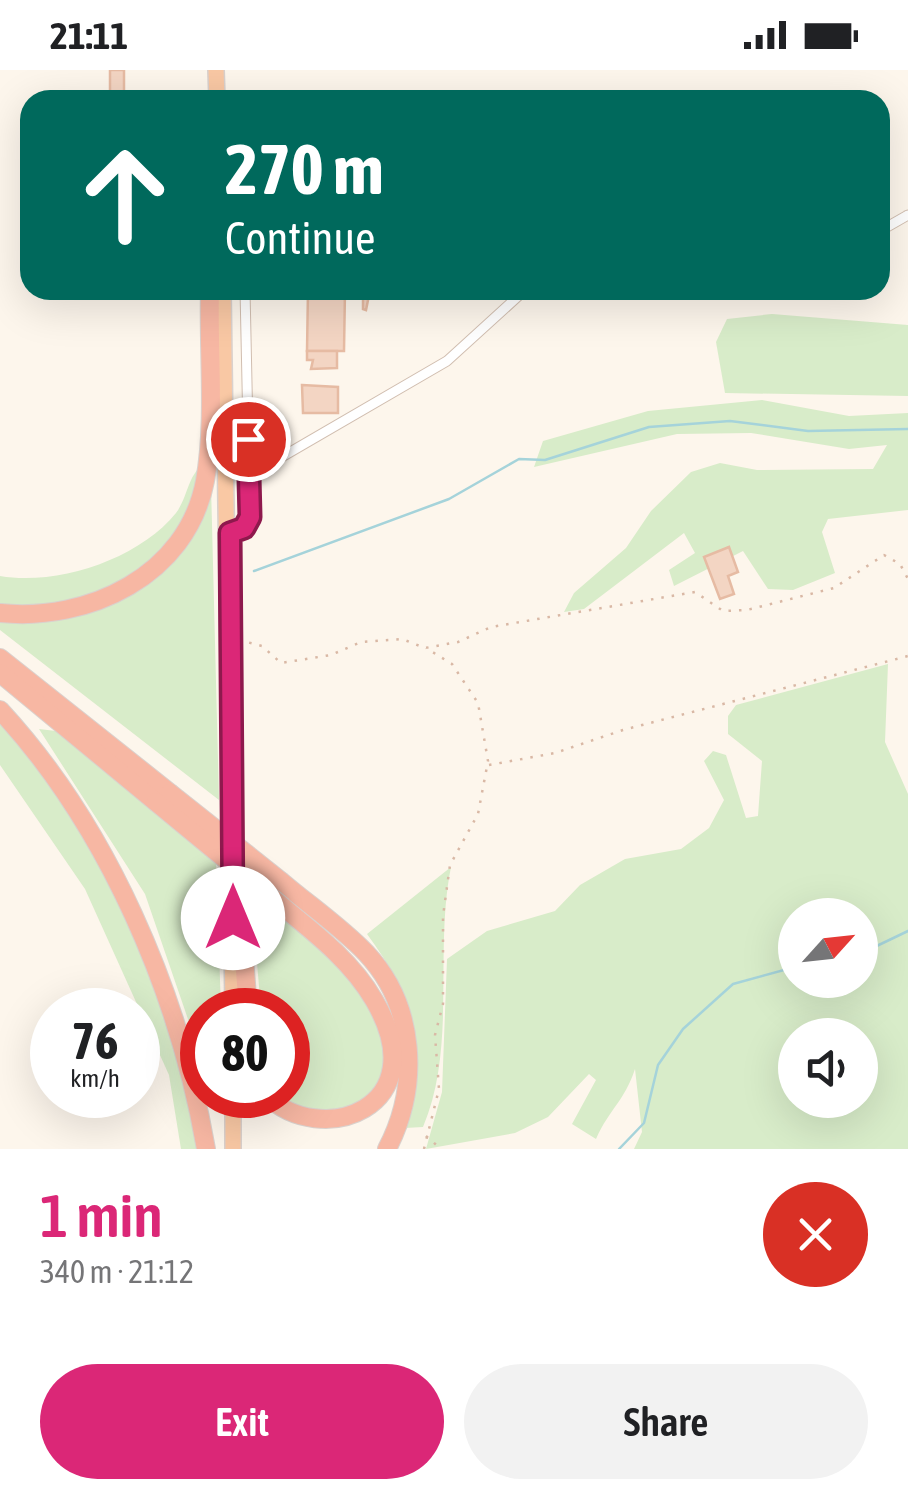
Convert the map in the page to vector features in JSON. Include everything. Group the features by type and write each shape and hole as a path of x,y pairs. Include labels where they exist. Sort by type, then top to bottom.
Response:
{"highway":[{"path":"0,613 46,616 100,602 152,570 182,536 204,483 210,300"},
{"path":"224,300 233,988"},
{"path":"0,658 163,797 362,982 382,1017 394,1070 384,1102 364,1123 348,1131 321,1136 284,1118"},
{"path":"0,673 282,882 364,952 394,991 410,1070 407,1094 387,1149"},
{"path":"0,710 60,790 125,901 182,1050 206,1149"},
{"path":"233,892 242,930 246,988"},
{"path":"233,1118 234,1149"}],"street":[{"path":"230,533 244,528 250,517 245,300"},
{"path":"249,476 447,361 514,300"}],"path":[{"path":"425,648 458,642 491,627 695,592 723,611 747,610 834,588 884,555 900,564 908,579"},
{"path":"230,640 262,646 281,663 331,655 362,642 402,639 452,664 478,703 488,765 478,814 450,865 443,916 443,1004 435,1035 439,1089 424,1149"},
{"path":"488,765 555,753 699,710 908,656"},
{"path":"425,1136 440,1149"}],"green space":[{"path":"772,314 908,325 908,396 725,393 716,342 727,319"},
{"path":"762,400 849,416 908,413 908,510 828,519 822,532 835,573 793,590 768,589 743,551 674,586 669,570 695,553 684,533 584,609 564,612 574,593 626,548 651,511 691,472 720,463 757,470 873,469 887,445 849,449 751,433 677,434 534,467 543,441 648,411"},
{"path":"207,462 191,521 149,570 72,606 0,605 0,576 71,573 96,566 141,544 176,513 192,478"},
{"path":"211,485 219,800 0,630 0,612 54,615 135,588"},
{"path":"888,664 885,742 908,794 908,1149 634,1149 642,1132 635,1069 596,1139 572,1124 596,1080 589,1074 548,1117 515,1133 426,1149 442,1092 447,959 487,931 555,911 580,885 625,859 681,849 709,828 724,800 704,761 713,751 726,755 746,818 758,816 762,761 728,734 728,716 736,705"},
{"path":"0,713 74,812 134,922 150,961 171,1017 180,1051 180,1118 196,1118 203,1149 181,1149 169,1075 160,1055 160,988 130,988 85,889 0,765"},
{"path":"39,729 56,731 216,861 220,988 180,988 180,996 145,894"},
{"path":"451,867 446,899 439,1064 423,1127 405,1128 415,1073 413,1026 397,981 367,934"},
{"path":"251,892 340,965 368,995 393,1045 374,1108 312,1125 304,1118 310,1118 310,988 259,988"}],"building":[{"path":"110,70 124,70 124,90 110,90"},
{"path":"308,300 345,300 344,351 307,351"},
{"path":"307,351 337,351 337,368 311,369 313,360 307,360"},
{"path":"302,385 338,387 338,413 303,413"},
{"path":"729,547 738,572 728,576 734,594 720,599 704,557"}],"waterway":[{"path":"254,571 449,499 519,459 545,460 649,427 730,421 808,431 908,429"},
{"path":"878,945 908,931"},
{"path":"619,1149 644,1123 658,1065 683,1029 733,984 778,972"}],"route":[{"path":"233,918 230,533 244,528 250,517 248,439"}]}
